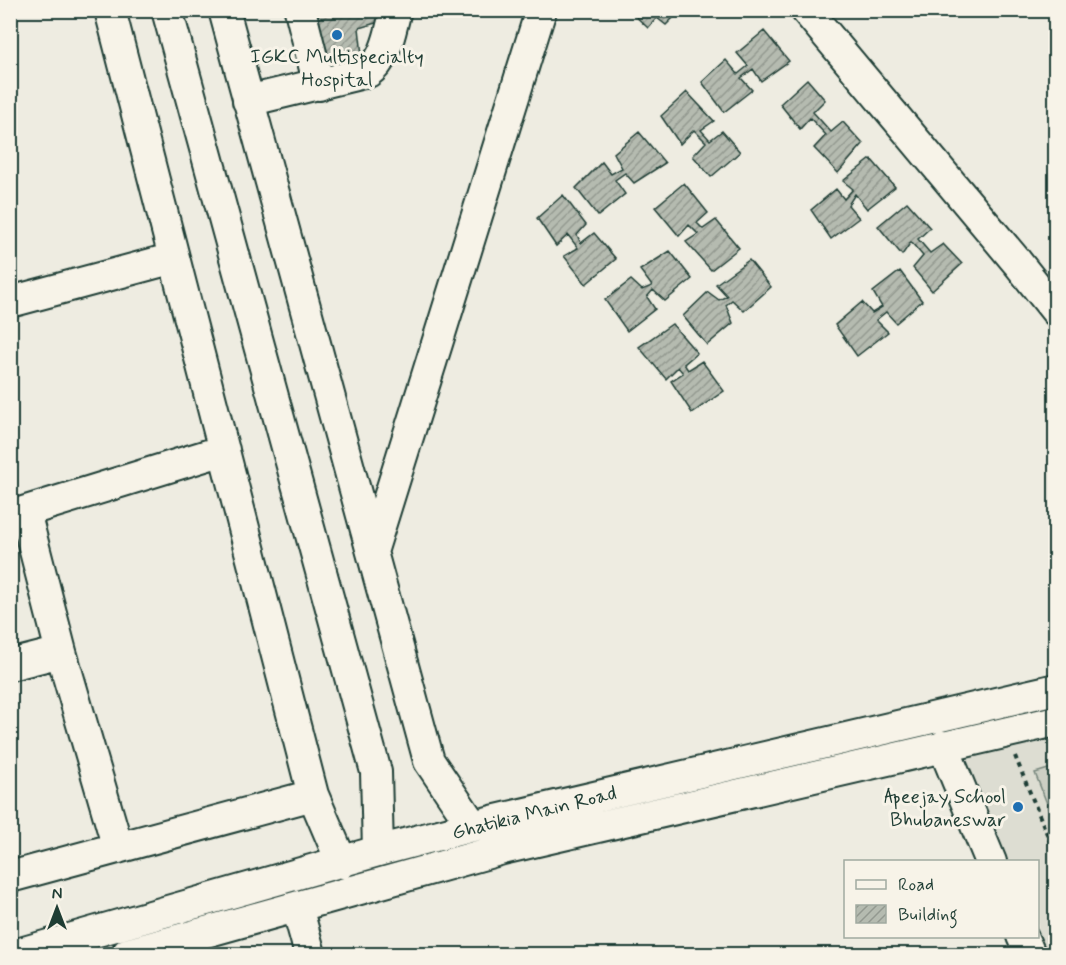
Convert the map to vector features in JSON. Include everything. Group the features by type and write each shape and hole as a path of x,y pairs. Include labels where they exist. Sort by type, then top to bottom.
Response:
{"street":[{"path":"110,10 313,795 342,863"},
{"path":"167,10 376,772 378,851"},
{"path":"224,10 429,760 472,826"},
{"path":"300,10 319,85"},
{"path":"248,101 369,72 381,59 396,10"},
{"path":"372,552 541,10"},
{"path":"806,10 1056,311"},
{"path":"10,303 174,258"},
{"path":"118,848 18,514 224,450"},
{"path":"10,665 61,652"},
{"name":"Ghatikia Main Road","path":"17,954 73,947 378,851 472,826 1056,689"},
{"name":"Ghatikia Main Road","path":"127,954 503,849 1056,721"},
{"path":"943,746 991,860"},
{"path":"668,780 676,809"},
{"path":"10,878 313,795"},
{"path":"297,907 310,954"},
{"path":"1023,938 1030,954"}],"path":[{"path":"1005,733 1056,856"}],"shaded area":[{"name":"Apeejay School Bhubaneswar","path":"1055,729 1055,954 1044,954 1039,938 1039,860 1005,860 958,752"},
{"path":"1056,767 1055,824 1035,773"}],"building":[{"name":"IGKC Multispecialty Hospital","path":"307,10 382,10 379,22 359,28 362,55 357,64 329,69"},
{"path":"669,10 675,16 666,25 657,18 648,28 630,11"},
{"path":"764,31 789,61 761,81 753,69 741,78 752,90 724,112 702,82 726,60 738,74 748,66 737,53"},
{"path":"807,79 825,100 813,112 831,132 843,122 863,144 838,173 814,148 826,135 810,118 800,129 780,104"},
{"path":"687,92 714,121 701,130 710,140 722,131 740,152 711,177 693,156 706,142 694,130 680,144 661,116"},
{"path":"639,132 665,163 634,183 625,173 615,180 625,194 598,216 576,188 602,162 611,174 622,168 614,153"},
{"path":"871,159 895,187 867,209 855,194 848,205 859,218 831,239 811,210 836,189 844,199 853,189 843,181"},
{"path":"684,183 708,213 697,223 703,229 716,220 739,248 711,270 686,242 698,234 689,225 679,236 655,207"},
{"path":"563,195 586,225 577,235 581,243 594,233 616,259 586,284 564,256 578,248 568,235 556,246 537,218"},
{"path":"907,202 930,228 918,239 930,253 943,244 962,264 932,291 913,268 923,256 911,242 902,255 878,226"},
{"path":"670,251 692,279 665,301 653,290 647,297 655,309 627,331 605,300 631,280 642,290 652,286 640,270"},
{"path":"749,260 771,287 744,311 732,300 726,305 733,323 707,345 683,316 708,292 719,300 727,296 716,284"},
{"path":"900,271 922,301 896,323 886,312 876,320 888,332 857,356 835,325 862,302 872,313 882,307 873,292"},
{"path":"672,324 697,353 684,364 688,370 702,361 724,391 692,413 671,381 683,373 678,367 666,379 639,347"}],"place":[{"name":"IGKC Multispecialty Hospital","path":"337,35"},
{"name":"Apeejay School Bhubaneswar","path":"1018,807"}]}
